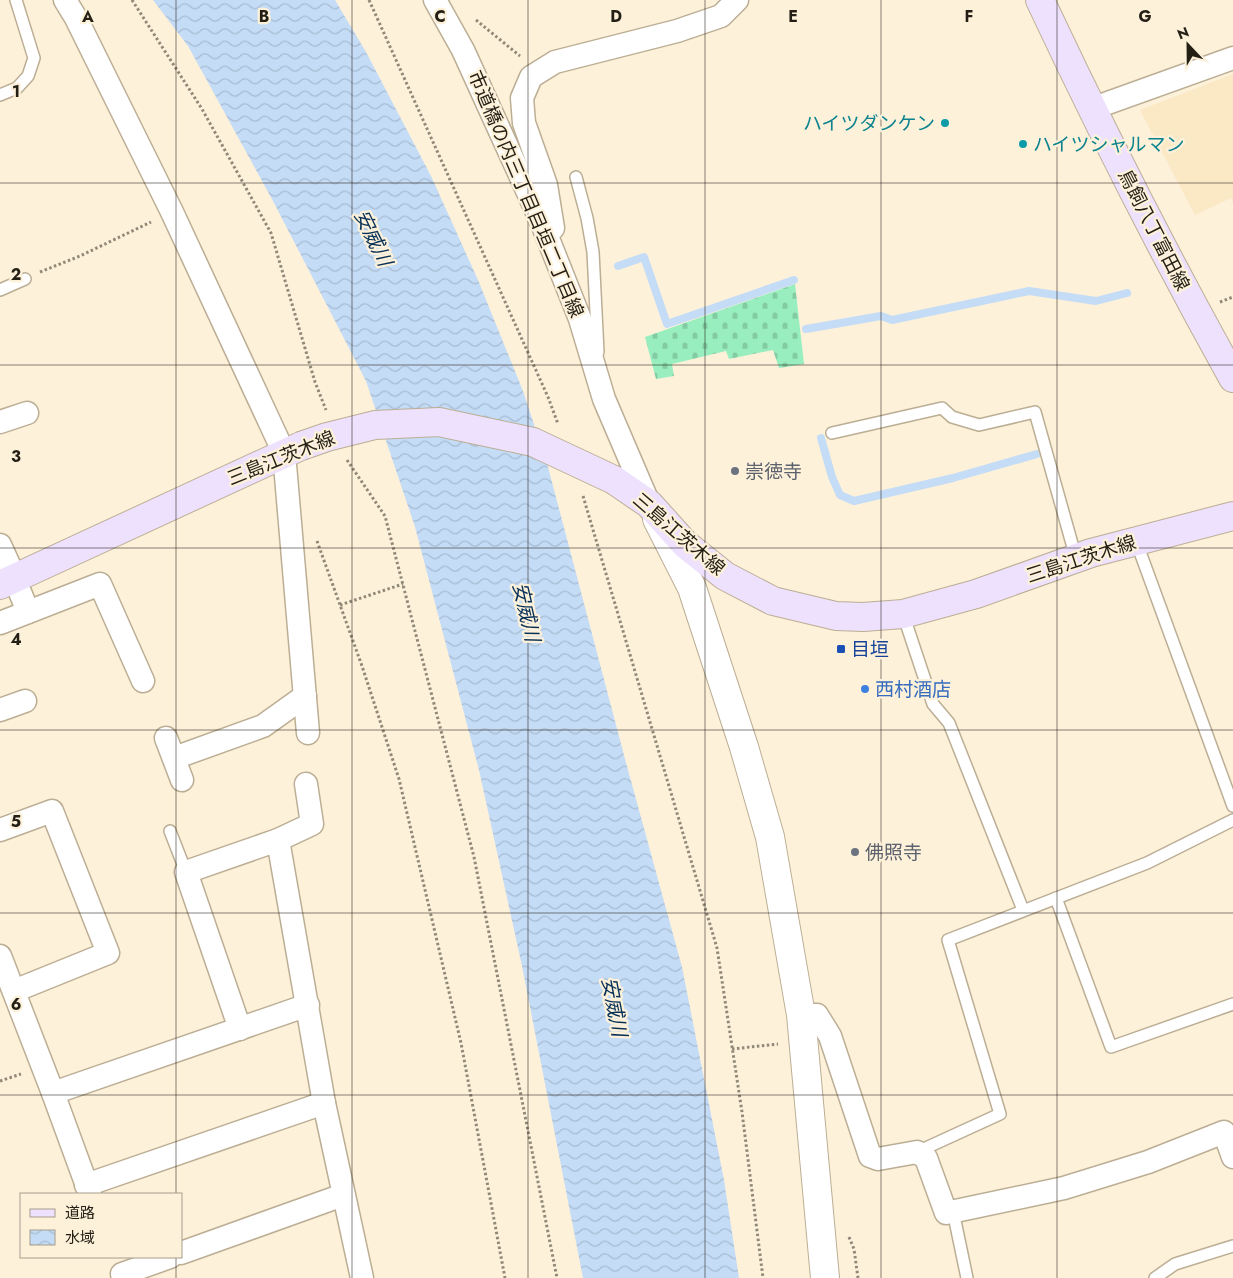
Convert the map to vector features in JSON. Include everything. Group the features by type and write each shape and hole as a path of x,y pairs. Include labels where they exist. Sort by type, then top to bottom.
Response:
{"main road":[{"name":"鳥飼八丁富田線","path":"1040,0 1091,109 1191,302 1233,378"},
{"name":"三島江茨木線","path":"9,571 327,437 375,425 438,422 533,442 614,480 649,504 685,544 726,576 773,601 836,616 863,617 903,614 976,594 1076,558 1233,516"}],"street":[{"path":"65,0 76,18 293,450 289,509 308,733"},
{"name":"市道橋の内三丁目目垣二丁目線","path":"435,0 464,50 537,212 580,319 604,399 649,504"},
{"path":"558,264 546,185 524,123 522,98 531,77 555,62 677,31 721,16 737,0"},
{"path":"1091,109 1233,58"},
{"path":"0,422 27,413"},
{"path":"649,504 692,588 744,747 770,838 802,1028 824,1278"},
{"path":"0,623 9,571 100,584 143,682"},
{"path":"182,780 170,748 263,726 305,696"},
{"path":"0,710 25,701"},
{"path":"240,1029 186,872 278,840 312,824 306,784"},
{"path":"0,830 52,811 108,953 14,991"},
{"path":"278,840 324,1103 362,1278"},
{"path":"0,956 88,1190 324,1103"},
{"path":"53,1093 308,1005"},
{"path":"802,1028 817,1015 830,1036 870,1156 878,1159 917,1152 926,1158 946,1213 1064,1188 1148,1162 1224,1132 1233,1157"},
{"path":"182,1253 343,1196"},
{"path":"120,1270 166,1258"}],"lane":[{"path":"0,95 17,88 28,76 34,58 16,0"},
{"path":"576,177 587,218 593,252 600,386"},
{"path":"0,290 25,278"},
{"path":"832,434 942,408 952,417 979,425 1035,412 1076,558"},
{"path":"1136,541 1233,806"},
{"path":"903,614 933,704 949,723 1024,910"},
{"path":"917,1152 1000,1114 948,940 1147,862 1233,820"},
{"path":"170,831 186,872"},
{"path":"1056,898 1112,1047 1233,1004"},
{"path":"953,1211 967,1278"},
{"path":"1155,1278 1175,1264 1233,1246"}],"path":[{"path":"132,0 202,109 271,233 315,382 328,415"},
{"path":"369,0 548,398 558,425"},
{"path":"471,16 520,56 536,74"},
{"path":"25,278 80,256 172,212"},
{"path":"345,457 385,516 474,857 557,1278"},
{"path":"581,488 717,948 742,1112 763,1278"},
{"path":"289,509 312,526 362,666 399,779 461,1043 505,1278"},
{"path":"340,605 403,584"},
{"path":"732,1049 802,1028"}],"shaded area":[{"path":"1233,74 1233,204 1231,198 1195,215 1140,110"}],"green space":[{"path":"795,284 804,364 779,368 773,350 729,359 726,351 672,364 674,376 656,379 645,337"}],"water":[{"name":"安威川","path":"153,0 335,0 366,52 431,176 478,280 523,391 548,467 682,967 724,1180 739,1278 583,1278 522,966 479,770 415,527 366,381 273,201 188,46"}],"waterway":[{"path":"618,266 644,257 667,324 794,280"},
{"path":"806,329 881,316 892,320 1029,291 1096,301 1127,293"},
{"path":"821,438 832,477 840,495 854,501 953,478 1037,454"}],"place":[{"name":"ハイツダンケン","path":"945,123"},
{"name":"ハイツシャルマン","path":"1023,144"},
{"name":"崇徳寺","path":"735,471"},
{"name":"目垣","path":"841,649"},
{"name":"西村酒店","path":"865,689"},
{"name":"佛照寺","path":"855,852"}]}
